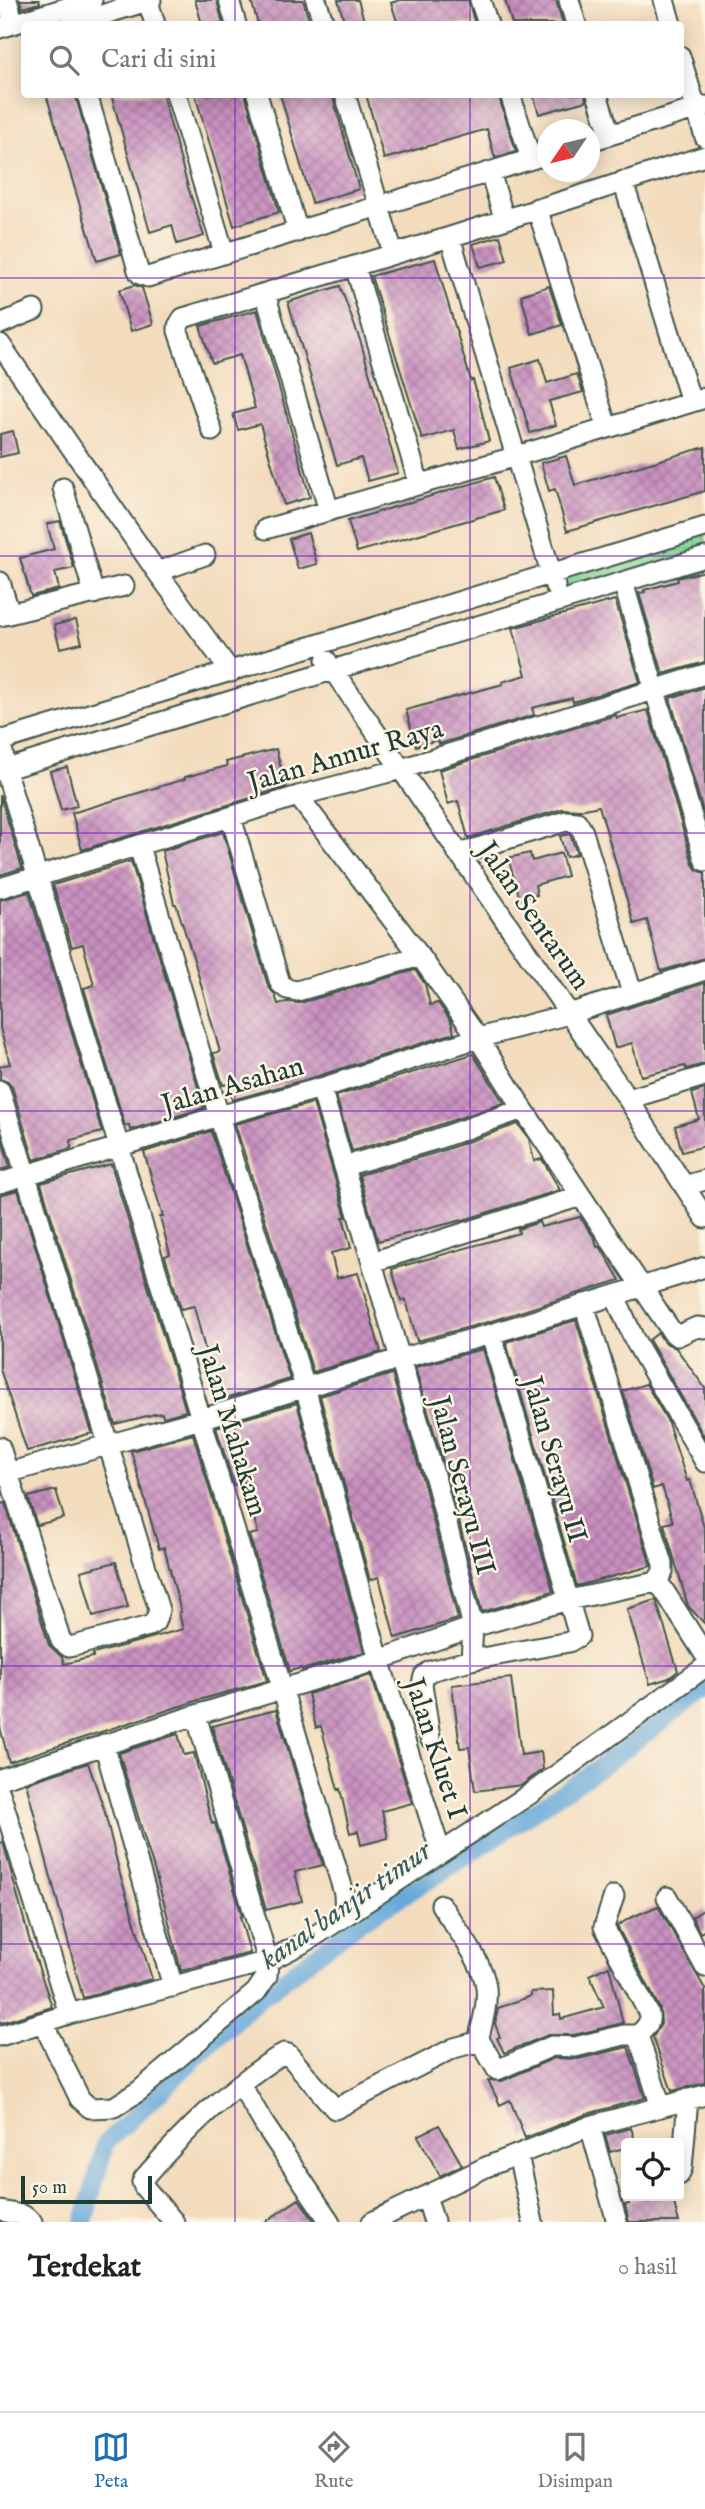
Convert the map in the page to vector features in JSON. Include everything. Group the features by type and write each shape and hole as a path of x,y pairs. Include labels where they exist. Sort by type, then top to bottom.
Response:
{"street":[{"path":"6,0 7,26"},
{"path":"82,21 149,0 154,21"},
{"path":"229,0 235,21"},
{"path":"316,0 323,21"},
{"path":"480,0 487,21"},
{"path":"569,0 575,21"},
{"path":"664,0 670,21"},
{"path":"22,21 83,1"},
{"path":"684,64 701,108 705,137"},
{"path":"88,98 140,274 153,276 537,157"},
{"path":"177,98 224,253"},
{"path":"258,98 298,232"},
{"path":"346,98 393,253"},
{"path":"512,98 537,152"},
{"path":"598,98 610,135"},
{"path":"600,138 701,108"},
{"path":"212,431 177,326 183,318 705,156"},
{"path":"490,172 504,218"},
{"path":"266,529 698,400 624,181"},
{"path":"537,208 607,427"},
{"path":"450,237 559,600"},
{"path":"355,266 419,484"},
{"path":"265,293 329,511"},
{"path":"0,324 34,310"},
{"path":"0,344 157,572 231,672"},
{"path":"63,488 94,594"},
{"path":"0,740 705,527"},
{"path":"157,572 205,555"},
{"path":"3,770 705,557"},
{"path":"0,582 5,615 124,586"},
{"path":"623,582 705,862"},
{"name":"Jalan Sentarum","path":"315,647 333,669 628,1099 705,1218"},
{"name":"Jalan Annur Raya","path":"0,888 298,796 401,769 705,674"},
{"name":"Jalan Mahakam","path":"0,740 3,770 38,876 285,1689 344,1894 345,1916"},
{"path":"298,796 420,956 478,1038 640,1286 677,1336 697,1326 705,1328"},
{"path":"231,817 280,983 287,989 297,991 420,956"},
{"path":"458,854 566,821 577,822 583,832 632,993"},
{"name":"Jalan Kluet I","path":"139,846 219,1116 305,1387 379,1660 441,1853"},
{"name":"Jalan Asahan","path":"0,1183 321,1088 478,1038 569,1014 705,970"},
{"path":"628,1099 705,1076"},
{"name":"Jalan Serayu III","path":"321,1088 437,1485 473,1627 471,1660"},
{"path":"0,1091 159,1610 155,1622 149,1626 75,1646 69,1647 61,1642 4,1474 0,1447"},
{"path":"345,1166 523,1110"},
{"path":"684,1186 705,1180"},
{"path":"372,1262 581,1196"},
{"path":"4,1474 491,1334 705,1267"},
{"path":"615,1296 634,1339 705,1462"},
{"path":"0,1779 196,1715 379,1660 473,1627 568,1600 656,1582 663,1572 663,1564 584,1304"},
{"name":"Jalan Serayu II","path":"471,1660 576,1639 579,1636 491,1334"},
{"path":"656,1582 705,1655"},
{"path":"430,1738 422,1684 424,1676 430,1671 471,1660"},
{"path":"0,2036 69,2014 268,1961 307,1941 533,1792 705,1667"},
{"path":"43,2023 80,2099 90,2108 114,2107 139,2091 256,1992 267,1976 268,1961 196,1715"},
{"path":"104,1744 173,1987"},
{"path":"0,1793 69,2014"},
{"path":"478,2041 482,2043 497,2070 552,2046 575,2047 624,2035 638,2035 648,2026 650,2020 647,2008 605,1931 605,1922 614,1896"},
{"path":"667,1897 704,1963"},
{"path":"441,1905 480,1967 486,1985 486,2003 478,2041"},
{"path":"638,2035 661,2107"},
{"path":"174,2222 142,2182 201,2116 267,2063 286,2052 335,2109 454,2048 478,2041"},
{"path":"241,2085 330,2222"},
{"path":"372,2222 518,2155 590,2126 697,2097 684,2159"},
{"path":"590,2126 618,2196 617,2222"},
{"path":"518,2155 533,2222"},
{"path":"426,2196 434,2222"},
{"path":"0,2211 23,2214 32,2222"}],"green space":[{"path":"705,526 705,557 559,600 551,574"}],"building":[{"path":"20,0 39,0 40,3 22,8"},
{"path":"195,0 217,0 222,21 201,21"},
{"path":"251,0 303,0 309,21 257,21"},
{"path":"338,0 358,0 364,21 344,21"},
{"path":"400,0 468,0 474,21 397,21 391,3"},
{"path":"505,0 556,0 562,21 511,21"},
{"path":"47,98 76,98 121,254 97,261"},
{"path":"112,98 163,98 204,236 177,244 172,225 150,232"},
{"path":"196,98 246,98 279,212 234,226"},
{"path":"281,98 333,98 359,189 312,203"},
{"path":"367,98 499,98 516,151 495,158 487,129 384,159"},
{"path":"534,98 586,98 586,101 539,114"},
{"path":"500,236 507,260 480,267 473,244"},
{"path":"435,259 489,441 459,449 454,430 422,439 371,276"},
{"path":"135,285 142,288 153,324 131,331 119,290"},
{"path":"340,286 361,343 398,473 368,481 361,458 337,465 288,302"},
{"path":"549,286 562,325 532,334 521,295"},
{"path":"257,310 310,497 284,505 260,424 238,430 233,414 255,408 240,355 212,363 200,326"},
{"path":"540,359 547,383 577,374 583,392 549,401 556,425 530,433 511,368"},
{"path":"13,431 18,453 0,457 0,434"},
{"path":"705,447 705,491 567,531 555,489 549,491 541,463 566,456 575,485"},
{"path":"494,477 504,510 357,552 348,521"},
{"path":"60,521 74,568 55,572 59,589 31,596 20,558 54,549 47,524"},
{"path":"308,533 317,564 298,569 289,539"},
{"path":"705,571 705,662 663,674 639,593 678,581 677,578"},
{"path":"615,600 640,682 573,702 572,698 532,708 534,715 439,744 438,740 416,746 406,710 503,684 502,682 526,675 513,628"},
{"path":"76,620 82,643 60,648 54,625"},
{"path":"705,687 705,818 670,698"},
{"path":"648,710 693,864 697,870 705,873 705,958 661,971 647,920 634,924 599,806 580,810 562,809 468,838 458,801 448,804 439,770 616,715 617,718"},
{"path":"276,749 286,787 82,850 72,813 227,766 226,762"},
{"path":"67,767 77,806 61,810 50,771"},
{"path":"0,795 22,868 0,875"},
{"path":"223,832 268,986 278,1004 300,1003 415,970 425,984 430,1005 438,1003 451,1021 454,1033 232,1100 228,1084 223,1085 213,1053 220,1052 195,963 174,904 162,851"},
{"path":"570,834 577,854 566,857 560,836"},
{"path":"530,853 532,861 561,853 567,876 535,885 537,895 520,899 508,858"},
{"path":"131,861 204,1108 130,1130 129,1125 125,1126 84,988 94,985 83,944 72,947 53,885"},
{"path":"29,892 102,1132 71,1140 71,1148 34,1160 12,1087 0,1079 0,1066 10,1064 0,1028 0,900"},
{"path":"705,983 705,1064 641,1076 632,1043 615,1048 606,1015"},
{"path":"473,1054 504,1103 352,1151 336,1096"},
{"path":"705,1089 705,1146 682,1152 675,1126 699,1119 692,1093"},
{"path":"313,1103 346,1217 343,1217 351,1248 331,1253 337,1278 358,1273 381,1352 313,1372 235,1124"},
{"path":"518,1124 529,1139 534,1161 542,1159 560,1190 463,1220 378,1241 359,1175 438,1152"},
{"path":"211,1131 290,1379 218,1401 194,1306 181,1309 165,1256 170,1254 160,1217 163,1217 144,1152"},
{"path":"0,1133 10,1167 0,1170"},
{"path":"111,1164 186,1411 163,1417 162,1413 155,1414 115,1424 41,1183"},
{"path":"18,1190 92,1433 27,1451 0,1369 0,1195"},
{"path":"580,1217 620,1280 488,1322 417,1341 406,1300 401,1301 392,1269 519,1233 518,1229 539,1222 541,1227"},
{"path":"576,1320 651,1566 577,1586 506,1342"},
{"path":"658,1333 664,1342 676,1348 705,1388 705,1438 649,1340"},
{"path":"483,1349 553,1591 482,1612 449,1482 415,1367"},
{"path":"392,1374 425,1488 458,1619 395,1638 379,1577 370,1580 320,1396"},
{"path":"646,1384 667,1420 687,1481 690,1480 705,1531 705,1624 688,1606 664,1524 673,1522 662,1486 653,1489 623,1391"},
{"path":"297,1403 364,1652 290,1671 249,1535 258,1533 245,1482 234,1485 216,1427"},
{"path":"193,1434 267,1681 199,1700 9,1762 0,1727 0,1504 5,1503 49,1645 62,1657 64,1664 183,1629 164,1547 159,1549 131,1451"},
{"path":"56,1490 64,1518 37,1525 28,1497"},
{"path":"116,1562 128,1607 93,1616 81,1571"},
{"path":"656,1600 678,1671 669,1678 650,1684 627,1609"},
{"path":"371,1675 412,1803 382,1811 388,1838 361,1845 358,1831 350,1833 321,1726 316,1728 308,1694"},
{"path":"511,1678 521,1755 541,1752 543,1769 522,1785 475,1791 469,1747 460,1748 452,1685"},
{"path":"276,1710 323,1865 295,1872 302,1901 266,1910 212,1726"},
{"path":"178,1734 184,1755 194,1753 212,1824 215,1823 242,1916 240,1917 250,1953 181,1971 165,1906 119,1753"},
{"path":"88,1763 104,1809 120,1874 152,1979 83,1998 26,1783"},
{"path":"3,1842 30,1942 52,2007 0,2023 0,1843"},
{"path":"658,1906 705,1989 705,2083 672,2091 653,2037 661,2024 660,2009 617,1926"},
{"path":"705,1909 705,1930 700,1933 692,1917"},
{"path":"609,1966 623,2023 574,2035 548,2035 504,2053 497,2038 500,2037 495,2024 498,2008 531,1996 531,1992 553,1991 554,2015 560,2014 561,2019 604,2007 589,1975"},
{"path":"628,2047 645,2098 587,2114 525,2138 510,2100 500,2105 488,2080 502,2081 554,2058 578,2059"},
{"path":"439,2125 462,2165 440,2176 418,2136"},
{"path":"631,2128 634,2138 621,2138 621,2149 610,2152 605,2135"},
{"path":"299,2199 315,2222 265,2222"},
{"path":"628,2201 673,2201 679,2222 629,2222 625,2205 629,2204"}],"waterway":[{"name":"kanal banjir timur","path":"84,2222 105,2144 253,2003 361,1921 439,1874 593,1772 705,1690"}]}
